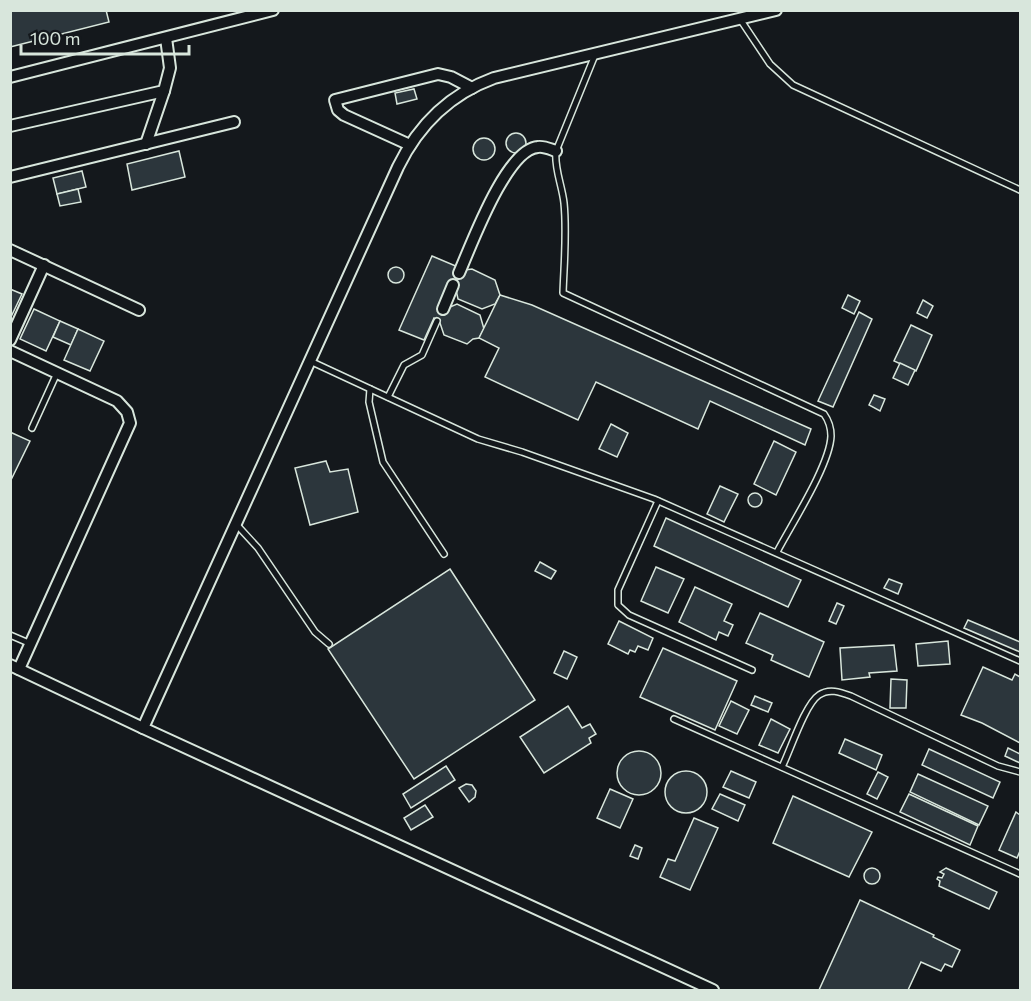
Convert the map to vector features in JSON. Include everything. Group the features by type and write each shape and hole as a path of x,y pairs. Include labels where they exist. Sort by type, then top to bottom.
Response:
{"street":[{"path":"10,77 273,10"},
{"path":"143,728 398,167 423,126 441,108 472,88 501,76 776,10"},
{"path":"146,144 170,68 166,38"},
{"path":"410,145 344,115 335,100 438,74 451,77 472,88"},
{"path":"10,126 164,91"},
{"path":"10,177 234,122"},
{"path":"459,273 499,185 511,166 526,152 537,147 556,151"},
{"path":"10,250 139,310"},
{"path":"10,340 44,266"},
{"path":"443,309 453,285"},
{"path":"10,351 117,401 127,412 130,423 30,644 15,667 713,990"}],"lane":[{"path":"740,19 770,64 793,85 1020,190"},
{"path":"596,54 556,151 555,160 564,201 565,218 563,294 817,409 828,419 831,437 825,461 777,552"},
{"path":"388,398 404,365 422,355 437,321"},
{"path":"309,361 483,441 522,452 658,501 1020,661"},
{"path":"32,428 57,373"},
{"path":"370,389 369,402 383,462 444,554"},
{"path":"658,501 618,590 618,604 628,615 752,670"},
{"path":"236,524 255,544 315,632 329,644"},
{"path":"10,635 30,644"},
{"path":"782,767 808,708 819,695 830,691 851,696 998,766 1020,772"},
{"path":"674,719 1020,872"}],"building":[{"path":"10,10 106,10 109,22 10,47"},
{"path":"414,89 417,99 397,104 395,93"},
{"path":"516,133 523,136 526,143 523,150 516,153 509,150 506,143 509,136"},
{"path":"484,138 492,141 495,149 492,157 484,160 476,157 473,149 476,141"},
{"path":"179,151 185,177 132,190 127,164"},
{"path":"82,171 86,187 57,194 53,178"},
{"path":"78,189 81,202 60,206 57,194"},
{"path":"432,256 465,270 472,269 495,280 500,295 495,304 482,309 458,299 455,285 443,310 457,304 480,315 484,329 479,338 467,344 444,335 439,320 434,318 424,340 399,330"},
{"path":"396,267 404,275 396,283 388,275"},
{"path":"10,289 22,294 10,319"},
{"path":"500,295 532,305 811,429 805,445 710,401 698,429 596,382 578,420 485,377 499,348 479,338"},
{"path":"848,295 860,301 854,314 842,308"},
{"path":"923,300 933,306 927,318 917,313"},
{"path":"34,309 60,321 46,351 20,339"},
{"path":"859,312 872,319 833,407 818,401"},
{"path":"60,321 78,329 71,345 53,337"},
{"path":"911,325 932,335 916,371 894,361"},
{"path":"78,329 104,341 90,371 64,360"},
{"path":"900,363 915,370 908,385 893,378"},
{"path":"874,395 885,399 880,411 869,405"},
{"path":"611,424 628,433 617,457 599,449"},
{"path":"10,432 30,441 10,482"},
{"path":"774,441 796,452 776,495 754,484"},
{"path":"326,461 330,472 348,469 358,512 310,525 295,468"},
{"path":"720,486 738,494 724,522 707,514"},
{"path":"755,493 760,495 762,500 760,505 755,507 750,505 748,500 750,495"},
{"path":"666,518 801,580 788,607 654,546"},
{"path":"540,562 556,571 551,579 535,571"},
{"path":"656,567 684,579 668,613 641,601"},
{"path":"450,569 535,700 414,779 328,649"},
{"path":"889,579 902,584 898,594 884,588"},
{"path":"695,587 732,604 724,621 733,625 728,636 719,632 716,640 679,622"},
{"path":"837,603 844,606 836,624 829,621"},
{"path":"760,613 824,642 809,677 771,660 773,655 746,643"},
{"path":"968,620 1020,642 1020,652 964,628"},
{"path":"619,621 653,638 648,650 638,646 635,652 630,650 628,654 608,644"},
{"path":"948,641 950,664 918,666 916,644"},
{"path":"894,645 897,671 869,673 870,677 842,680 840,648"},
{"path":"663,648 737,681 715,730 640,697"},
{"path":"564,651 577,657 567,679 554,673"},
{"path":"983,667 1012,680 1015,674 1020,677 1020,743 961,715"},
{"path":"891,679 907,680 906,708 890,708"},
{"path":"755,696 772,703 768,712 751,705"},
{"path":"731,701 749,710 737,734 719,726"},
{"path":"568,706 582,728 590,724 596,734 589,738 591,743 544,773 520,737"},
{"path":"771,719 790,729 778,753 759,745"},
{"path":"845,739 882,755 876,770 839,753"},
{"path":"1008,748 1020,754 1020,763 1005,756"},
{"path":"929,749 1000,782 993,798 922,765"},
{"path":"639,751 654,758 661,773 654,788 639,795 624,788 617,773 624,758"},
{"path":"446,766 455,780 411,808 403,794"},
{"path":"686,771 694,772 701,777 706,784 706,800 701,807 694,812 686,813 678,812 671,807 666,800 665,792 666,784 671,777 678,772"},
{"path":"731,771 756,782 749,798 723,787"},
{"path":"878,772 888,777 877,799 867,794"},
{"path":"918,774 988,806 979,825 910,792"},
{"path":"466,784 472,785 476,791 475,797 469,802 459,788"},
{"path":"610,789 633,799 620,828 597,818"},
{"path":"720,794 745,805 738,821 712,809"},
{"path":"909,794 978,826 970,845 900,812"},
{"path":"793,796 872,832 849,877 773,843"},
{"path":"425,805 433,817 411,830 404,818"},
{"path":"1016,812 1020,815 1020,851 1017,858 999,850"},
{"path":"694,818 718,828 690,890 660,877 668,859 675,861"},
{"path":"635,845 642,848 638,859 630,856"},
{"path":"872,868 880,876 872,884 864,876"},
{"path":"946,868 997,892 989,909 939,886 940,881 937,879 942,878 944,874 940,872"},
{"path":"860,900 960,950 952,967 945,964 941,971 921,962 908,990 819,990"}]}
